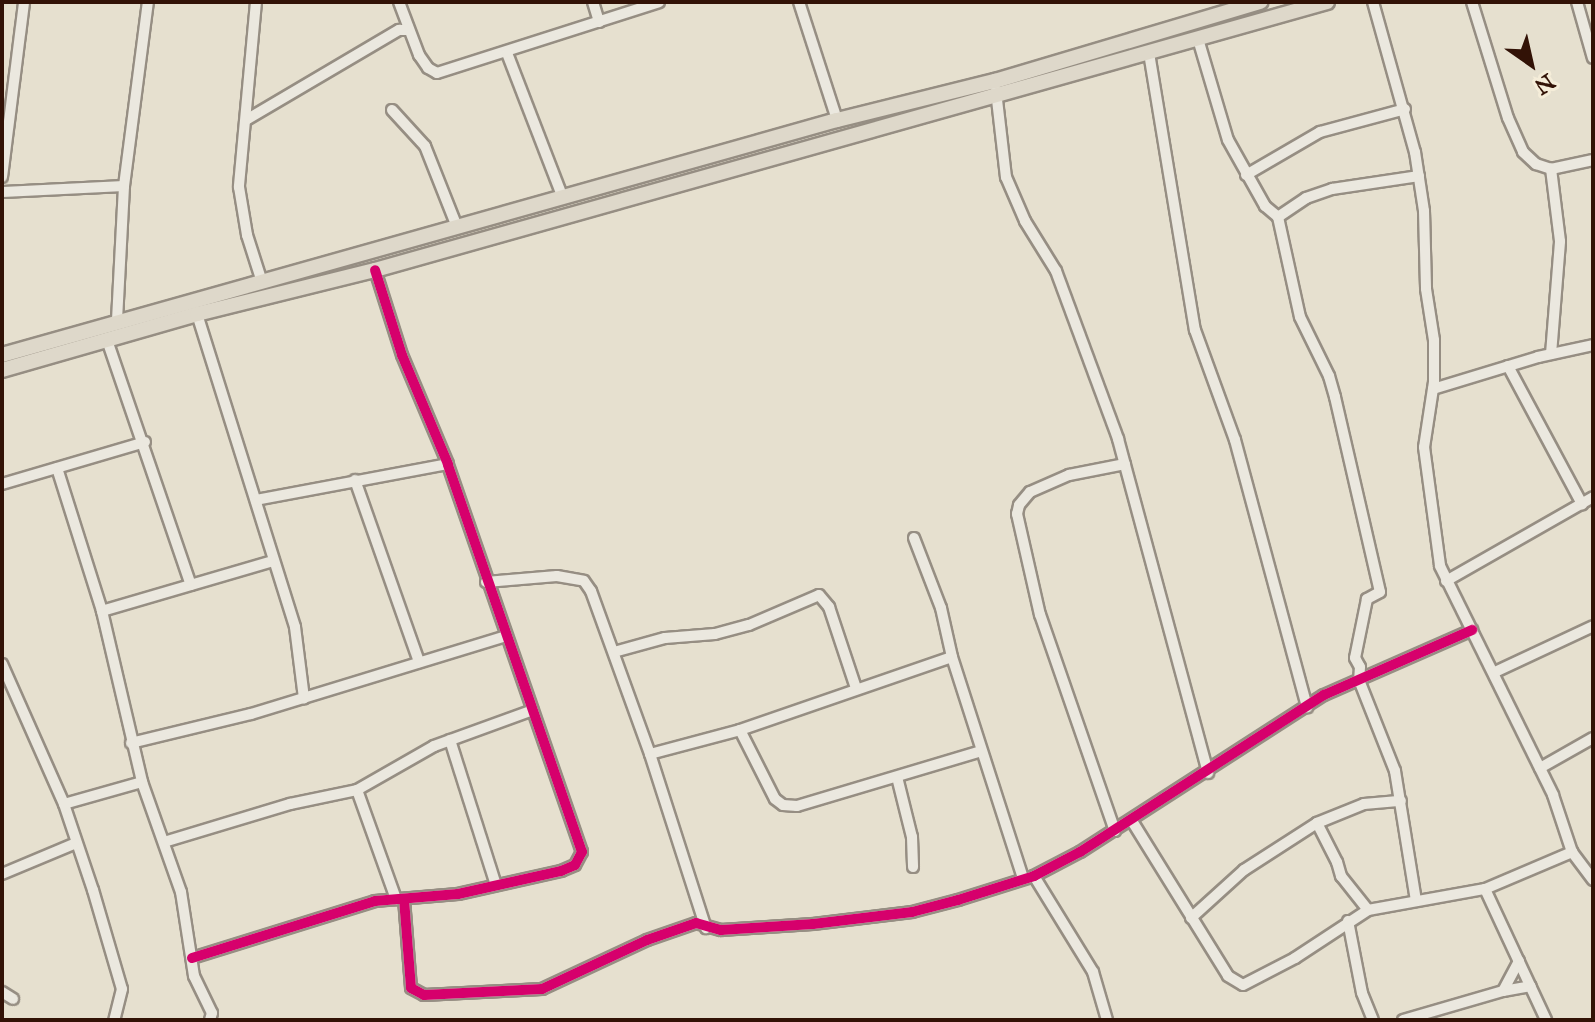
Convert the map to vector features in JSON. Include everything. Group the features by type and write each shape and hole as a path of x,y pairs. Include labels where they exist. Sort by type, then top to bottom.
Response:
{"main road":[{"path":"2,370 197,314 375,270 996,89 1231,6 1260,2"},
{"path":"2,355 117,320 837,120 996,89 1149,53 1327,2"}],"street":[{"path":"2,177 24,2"},
{"path":"117,320 124,186 148,2"},
{"path":"256,2 240,209 262,282"},
{"path":"399,2 428,68 437,73 659,2"},
{"path":"593,2 599,22"},
{"path":"799,2 837,120"},
{"path":"1373,2 1405,109 1419,176 1426,289 1434,340 1433,389 1424,447 1429,503 1446,581 1495,672 1540,768 1572,852 1593,880"},
{"path":"1472,2 1508,118 1523,152 1536,164 1551,169 1593,160"},
{"path":"1577,2 1593,58"},
{"path":"246,120 399,30 409,30"},
{"path":"1198,39 1220,117 1246,175 1265,206 1278,217 1300,317 1329,376 1380,592 1367,599 1355,658 1360,667 1359,680 1385,742 1401,801 1416,900"},
{"path":"507,53 563,198"},
{"path":"1149,53 1195,330 1235,440 1307,707"},
{"path":"996,89 1006,177 1025,221 1056,271 1125,464 1208,773"},
{"path":"1246,175 1320,132 1405,109"},
{"path":"392,110 425,146 457,227"},
{"path":"1551,169 1560,241 1551,354"},
{"path":"1278,217 1306,198 1332,189 1419,176"},
{"path":"2,192 124,186"},
{"path":"192,958 292,924 400,899 458,894 561,871 575,865 582,852 486,582 448,464 402,355 375,270"},
{"path":"197,314 295,627 304,698"},
{"path":"107,340 145,442 191,585"},
{"path":"1433,389 1551,354 1593,345"},
{"path":"1508,366 1582,504"},
{"path":"2,484 145,442"},
{"path":"256,500 448,464"},
{"path":"1115,831 1040,615 1017,514 1019,505 1030,492 1069,475 1125,464"},
{"path":"57,468 102,611 142,782 181,892 194,976 212,1013 210,1020"},
{"path":"355,480 419,662"},
{"path":"1446,581 1593,497"},
{"path":"914,538 941,608 952,657 981,751 1029,877 1093,972 1107,1020"},
{"path":"102,611 273,561"},
{"path":"486,582 557,576 584,581 614,652 650,754 706,928"},
{"path":"614,652 665,638 715,634 749,625 819,595 829,607 856,688"},
{"path":"1495,672 1592,628"},
{"path":"357,790 400,899 411,988 424,995 542,989 647,940 696,923 721,930 813,924 912,912 1029,877 1132,821 1307,707 1359,680 1472,630"},
{"path":"131,743 203,727 506,636"},
{"path":"650,754 740,730 952,657"},
{"path":"2,664 64,804 122,989 114,1020"},
{"path":"164,842 290,804 357,790 409,758 533,710"},
{"path":"740,730 775,799 783,805 806,804 981,751"},
{"path":"1540,768 1593,738"},
{"path":"450,740 496,885"},
{"path":"897,777 910,829 913,867"},
{"path":"64,804 142,782"},
{"path":"1191,918 1244,870 1317,823 1364,804 1401,801"},
{"path":"1132,821 1228,976 1243,985 1295,958 1368,910 1485,889 1572,852"},
{"path":"1317,823 1341,876 1368,910"},
{"path":"2,874 76,843"},
{"path":"1485,889 1546,1020"},
{"path":"1348,921 1362,993 1373,1020"},
{"path":"1503,991 1519,961"},
{"path":"1403,1020 1531,986"},
{"path":"2,992 13,999"}],"cycle path":[{"path":"192,958 375,901 458,894 561,871 575,865 582,852 448,464 402,355 375,270"},
{"path":"404,899 411,988 424,995 542,989 647,940 696,923 721,930 813,924 912,912 1034,876 1080,852 1324,695 1472,630"}]}
